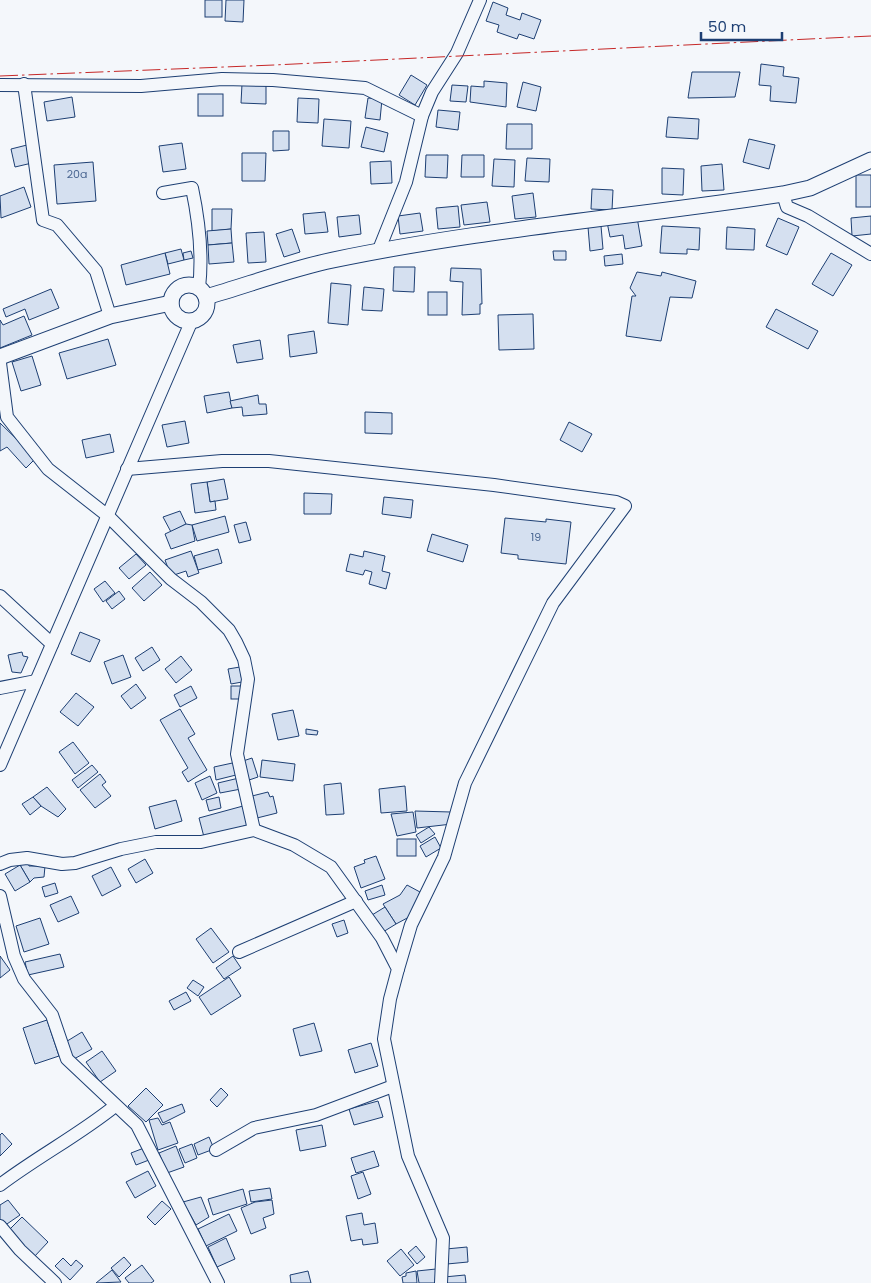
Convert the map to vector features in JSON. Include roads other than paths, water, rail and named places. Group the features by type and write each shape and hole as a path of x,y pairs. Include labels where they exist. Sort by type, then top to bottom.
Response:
{"main road":[{"path":"203,293 331,260 547,226 782,194 810,188 871,160"},
{"path":"191,285 203,293 207,304 204,313 192,320 177,316 171,302 174,293 179,288 191,285"},
{"path":"0,357 110,316 171,302"}],"street":[{"path":"378,252 406,182 422,116 432,92 456,53 480,0"},
{"path":"0,85 141,86 222,79 273,80 365,88 422,116"},
{"path":"24,84 43,220 57,225 96,271 110,316"},
{"path":"163,193 192,188 199,220 203,293"},
{"path":"782,194 787,207 808,216 871,254"},
{"path":"0,765 192,320"},
{"path":"0,363 3,418 48,469 108,516 171,580 201,602 229,630 244,659 248,679 237,754 254,830"},
{"path":"127,469 222,461 269,461 494,484 616,502 626,506 553,603 465,783 444,857 411,926 390,999 384,1039 408,1156 443,1238 441,1283"},
{"path":"0,596 52,644"},
{"path":"0,688 36,680"},
{"path":"0,864 10,860 27,858 62,864 74,863 121,849 156,842 201,842 254,830 294,845 331,867 382,938 398,969"},
{"path":"0,896 14,956 24,979 52,1015 67,1059 115,1106 138,1125 218,1283"},
{"path":"239,952 356,901"},
{"path":"216,1150 254,1128 316,1115 393,1086"},
{"path":"0,1185 25,1166 91,1125 115,1106"},
{"path":"0,1226 20,1250 56,1283"}]}
